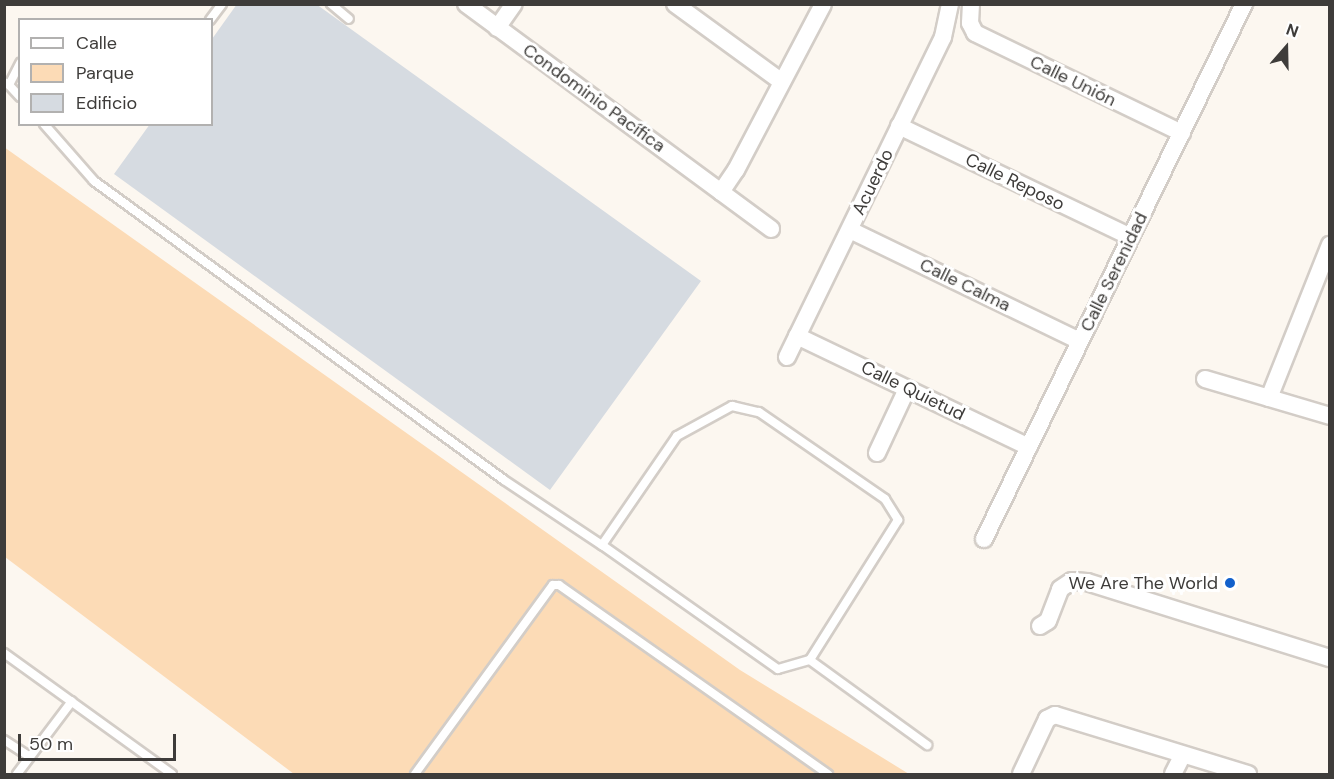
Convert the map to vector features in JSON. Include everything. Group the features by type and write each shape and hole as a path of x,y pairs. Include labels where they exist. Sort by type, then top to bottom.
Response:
{"street":[{"name":"Condominio Pacífica","path":"466,4 771,229"},
{"path":"497,28 514,4"},
{"path":"721,192 736,170 823,4"},
{"name":"Acuerdo","path":"787,357 943,37 950,4"},
{"path":"946,23 970,23 971,4"},
{"name":"Calle Serenidad","path":"984,539 1244,4"},
{"path":"683,7 782,82"},
{"name":"Calle Unión","path":"970,23 975,33 1182,133"},
{"name":"Calle Reposo","path":"899,126 1131,237"},
{"name":"Calle Calma","path":"850,230 1080,341"},
{"path":"1269,398 1329,245"},
{"name":"Calle Quietud","path":"797,336 1029,447"},
{"path":"1205,379 1329,416"},
{"path":"877,453 907,389"},
{"path":"1040,626 1048,621 1060,589 1072,581 1087,582 1329,658"},
{"path":"1021,774 1050,716 1055,715 1182,756 1248,774"},
{"path":"1173,774 1182,756"}],"lane":[{"path":"212,18 222,4"},
{"path":"331,4 349,19"},
{"path":"18,66 7,84 18,95"},
{"path":"46,126 94,181 504,480 602,545 778,669 810,660 898,520 885,499 759,412 732,406 677,436 602,545"},
{"path":"415,774 553,585 559,585 599,612 828,774"},
{"path":"4,653 172,774"},
{"path":"810,660 927,745"},
{"path":"19,774 72,701"},
{"path":"4,740 30,757"}],"green space":[{"path":"4,147 740,670 909,774 294,774 5,557"}],"building":[{"path":"237,4 316,4 701,281 550,490 114,174 149,126 213,126 213,38"}],"place":[{"name":"We Are The World","path":"1230,583"}]}
